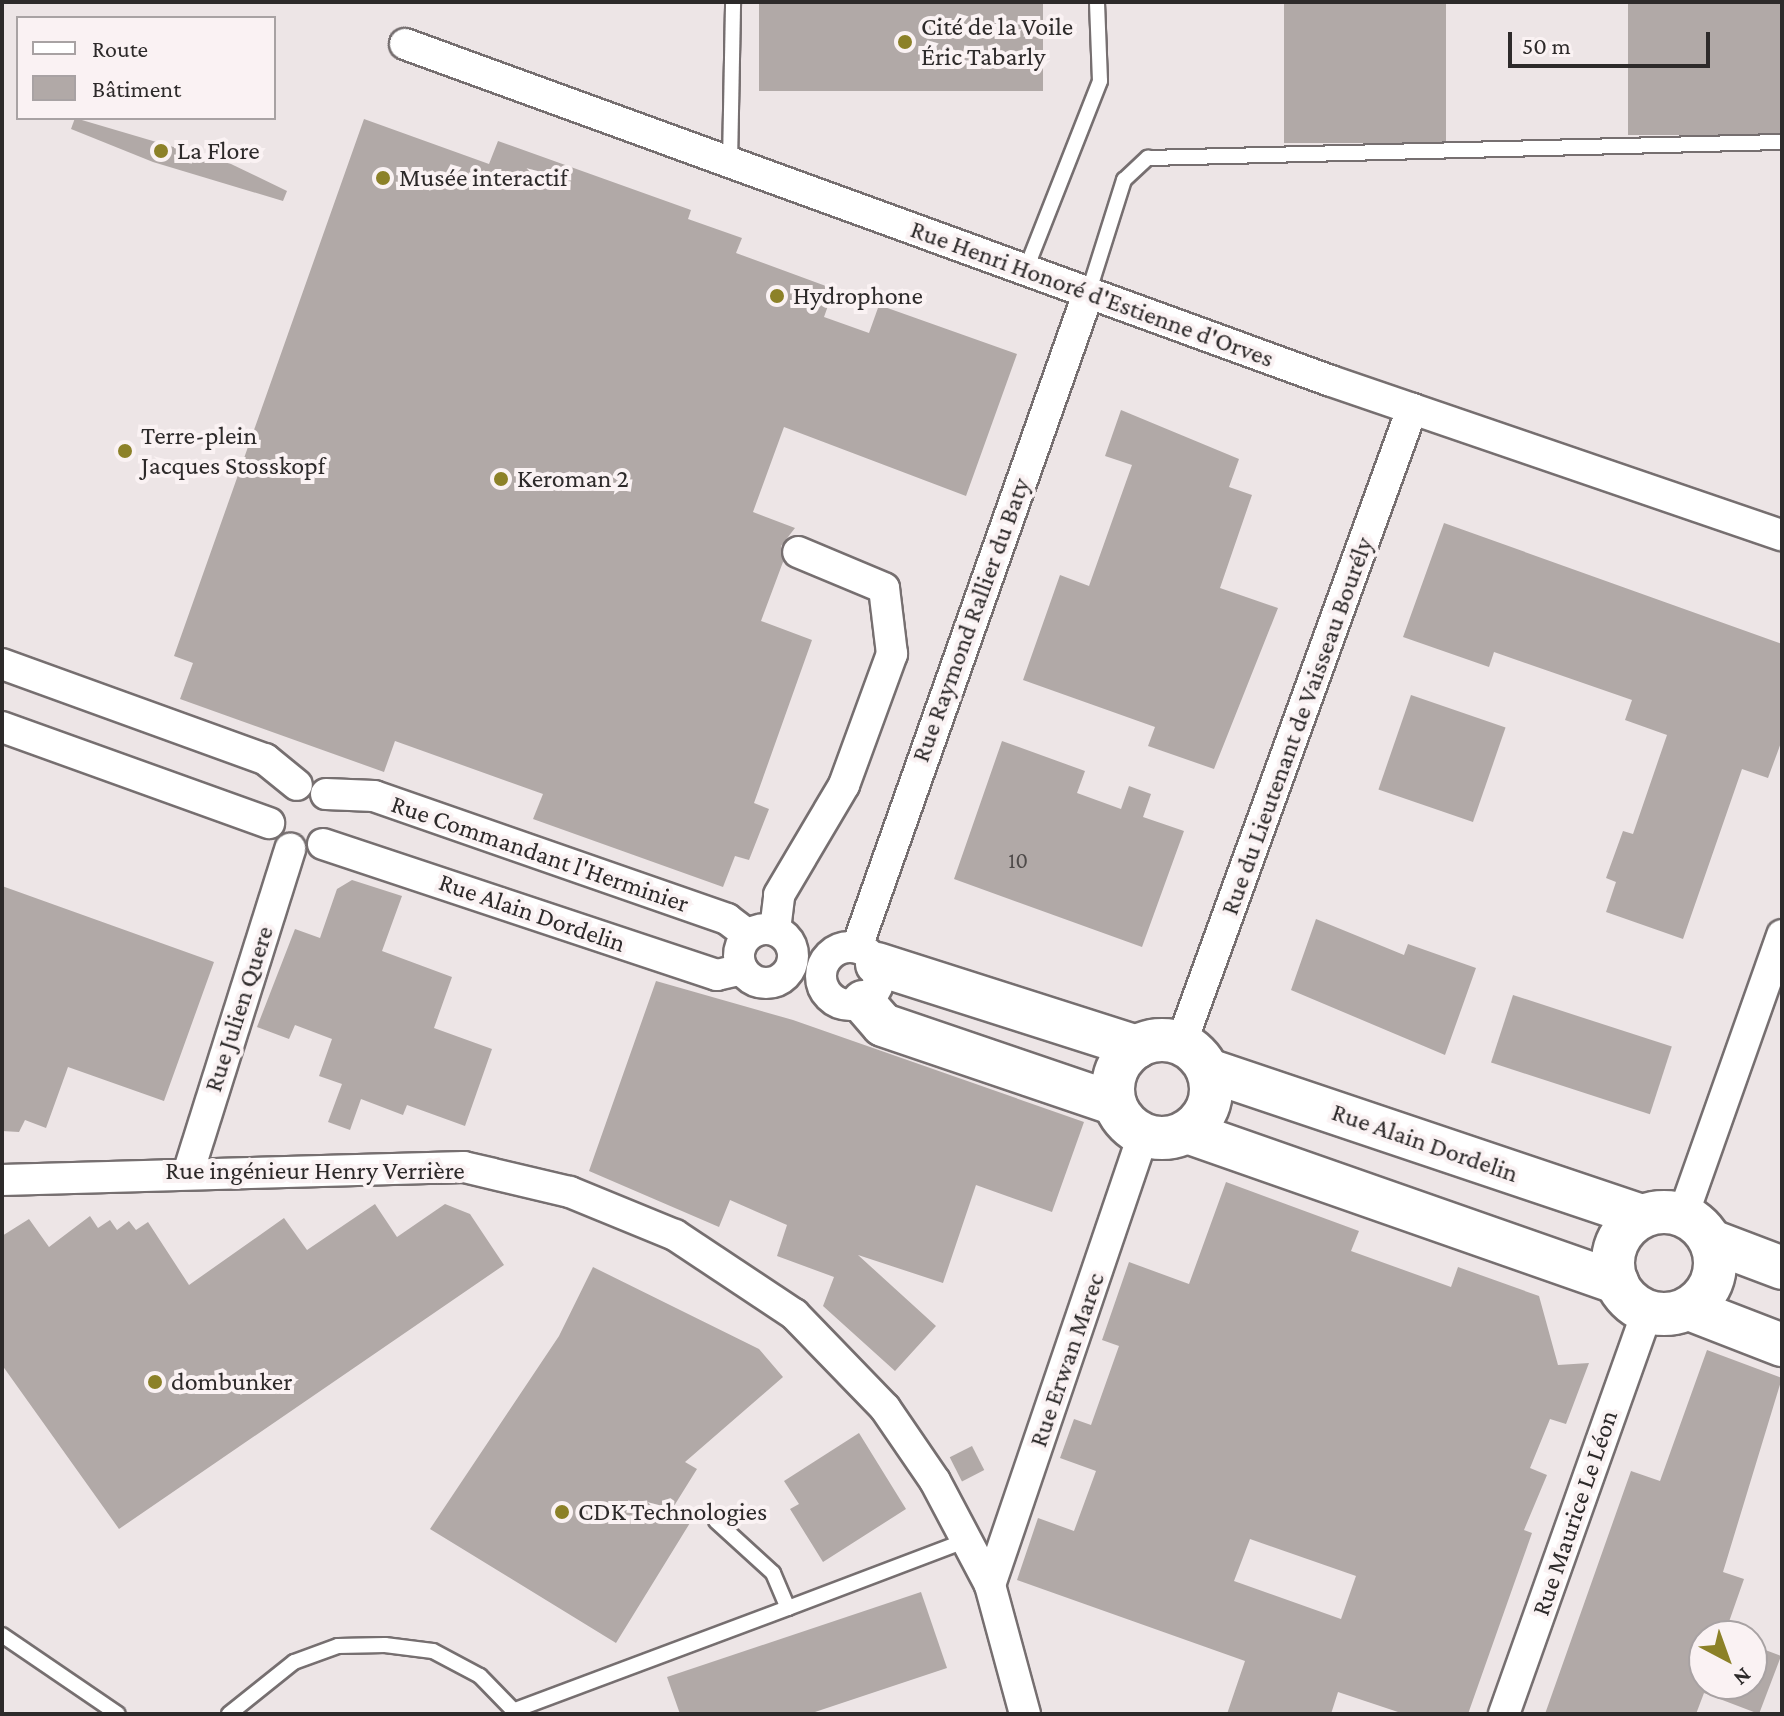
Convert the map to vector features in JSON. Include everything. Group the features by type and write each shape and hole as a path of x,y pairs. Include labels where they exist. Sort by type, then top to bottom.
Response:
{"street":[{"name":"Rue Henri Honoré d'Estienne d'Orves","path":"405,44 1088,294 1782,535"},
{"name":"Rue Raymond Rallier du Baty","path":"855,954 1088,294"},
{"name":"Rue du Lieutenant de Vaisseau Bourély","path":"1194,1057 1412,409"},
{"path":"780,980 791,968 771,935 779,895 844,785 892,654 884,588 798,552"},
{"path":"2,664 265,759 297,785 326,794 335,813 323,844 290,849 269,823 2,727"},
{"path":"269,823 280,796 297,785"},
{"name":"Rue Commandant l'Herminier","path":"326,794 374,796 771,935 855,954"},
{"name":"Rue Alain Dordelin","path":"323,844 717,975 742,969"},
{"name":"Rue Julien Quere","path":"189,1170 290,849"},
{"path":"771,935 739,951 742,969 763,984 780,980 843,996 876,990 855,954 821,973 843,996 883,1025 1115,1104 1143,1135 1187,1132 1617,1283 1647,1312 1689,1309 1782,1345"},
{"path":"1679,1224 1782,935"},
{"name":"Rue Alain Dordelin","path":"855,954 1137,1047 1194,1057 1679,1224 1782,1268"},
{"path":"1115,1104 1116,1072 1137,1047"},
{"path":"1187,1132 1211,1098 1194,1057"},
{"name":"Rue Erwan Marec","path":"990,1585 1143,1135"},
{"name":"Rue ingénieur Henry Verrière","path":"2,1180 189,1170 464,1167 570,1192 675,1235 794,1314 875,1398 967,1540 990,1585 1025,1714"},
{"path":"1617,1283 1620,1237 1679,1224"},
{"path":"1679,1224 1715,1272 1689,1309"},
{"name":"Rue Maurice Le Léon","path":"1504,1714 1647,1312"}],"lane":[{"path":"730,163 733,2"},
{"path":"1026,269 1100,81 1097,2"},
{"path":"1088,294 1124,180 1148,158 1782,142"},
{"path":"716,1521 773,1573 788,1608"},
{"path":"229,1714 294,1662 338,1646 385,1645 433,1651 480,1676 516,1712 967,1540"},
{"path":"2,1635 118,1714"}],"building":[{"name":"Cité de la Voile Éric Tabarly","path":"759,2 1043,2 1043,91 759,91"},
{"path":"1284,2 1446,2 1446,143 1284,143"},
{"path":"1628,2 1782,2 1782,135 1628,135"},
{"name":"Keroman 2","path":"364,119 489,164 498,141 691,210 688,219 742,238 736,253 834,289 824,317 869,333 879,305 1017,354 966,496 784,427 753,512 795,528 781,546 783,562 761,621 812,640 754,803 769,809 749,860 735,856 723,887 533,819 543,794 395,741 384,772 180,699 193,663 174,656"},
{"name":"La Flore","path":"74,120 82,120 231,164 287,191 283,201 153,162 71,129"},
{"path":"1121,410 1239,459 1229,487 1252,495 1220,588 1278,608 1214,769 1148,746 1155,727 1023,680 1060,575 1089,586 1132,465 1105,456"},
{"path":"1444,523 1782,644 1782,740 1768,778 1742,769 1683,939 1606,912 1616,882 1606,878 1623,831 1633,834 1667,735 1625,720 1632,700 1494,652 1489,667 1403,637"},
{"path":"1411,695 1506,728 1473,822 1378,790"},
{"path":"1002,741 1085,771 1077,793 1121,809 1129,786 1151,794 1143,817 1184,831 1142,947 954,879"},
{"path":"352,880 402,896 382,951 452,977 434,1028 492,1049 465,1126 407,1105 403,1115 361,1099 350,1130 328,1122 342,1084 319,1076 332,1039 295,1025 289,1039 257,1027 295,929 320,938 337,889"},
{"path":"2,886 214,962 164,1101 68,1067 46,1128 25,1120 19,1132 2,1131"},
{"path":"1316,919 1404,955 1408,944 1476,968 1445,1055 1291,990"},
{"path":"656,981 793,1020 1084,1122 1052,1212 976,1185 943,1283 858,1255 936,1326 895,1371 823,1306 834,1277 777,1256 787,1225 730,1200 719,1227 589,1171"},
{"path":"1513,995 1672,1047 1650,1114 1491,1063"},
{"path":"1226,1182 1359,1231 1351,1251 1451,1287 1458,1267 1539,1296 1558,1365 1589,1363 1566,1424 1550,1419 1530,1468 1547,1475 1524,1530 1532,1533 1468,1714 1404,1714 1338,1692 1331,1714 1227,1714 1245,1661 1017,1580 1038,1518 1074,1531 1096,1471 1060,1458 1074,1419 1091,1425 1119,1346 1102,1340 1129,1262 1189,1284","holes":["1250,1539 1356,1576 1341,1619 1234,1581"]},
{"path":"375,1204 397,1237 445,1204 470,1214 504,1265 119,1529 2,1365 2,1236 29,1219 49,1247 90,1216 98,1228 110,1220 117,1230 129,1221 136,1230 148,1222 189,1285 284,1218 307,1250"},
{"name":"CDK Technologies","path":"593,1267 759,1349 783,1377 685,1462 697,1469 674,1506 693,1518 616,1643 430,1529 559,1336"},
{"path":"1707,1350 1782,1378 1723,1572 1744,1579 1730,1620 1688,1620 1688,1700 1701,1700 1696,1714 1545,1714 1631,1471 1660,1481"},
{"path":"859,1433 906,1509 823,1562 790,1509 799,1504 784,1481"},
{"path":"972,1446 984,1470 962,1481 950,1457"},
{"path":"921,1592 947,1668 809,1714 680,1714 667,1677"},
{"path":"1768,1651 1781,1656 1768,1690"},
{"path":"1722,1700 1764,1700 1759,1714"}],"place":[{"name":"Cité de la Voile Éric Tabarly","path":"905,42"},
{"name":"La Flore","path":"161,151"},
{"name":"Musée interactif","path":"383,178"},
{"name":"Hydrophone","path":"777,296"},
{"name":"Terre-plein Jacques Stosskopf","path":"125,451"},
{"name":"Keroman 2","path":"501,479"},
{"name":"dombunker","path":"155,1382"},
{"name":"CDK Technologies","path":"562,1512"}]}
